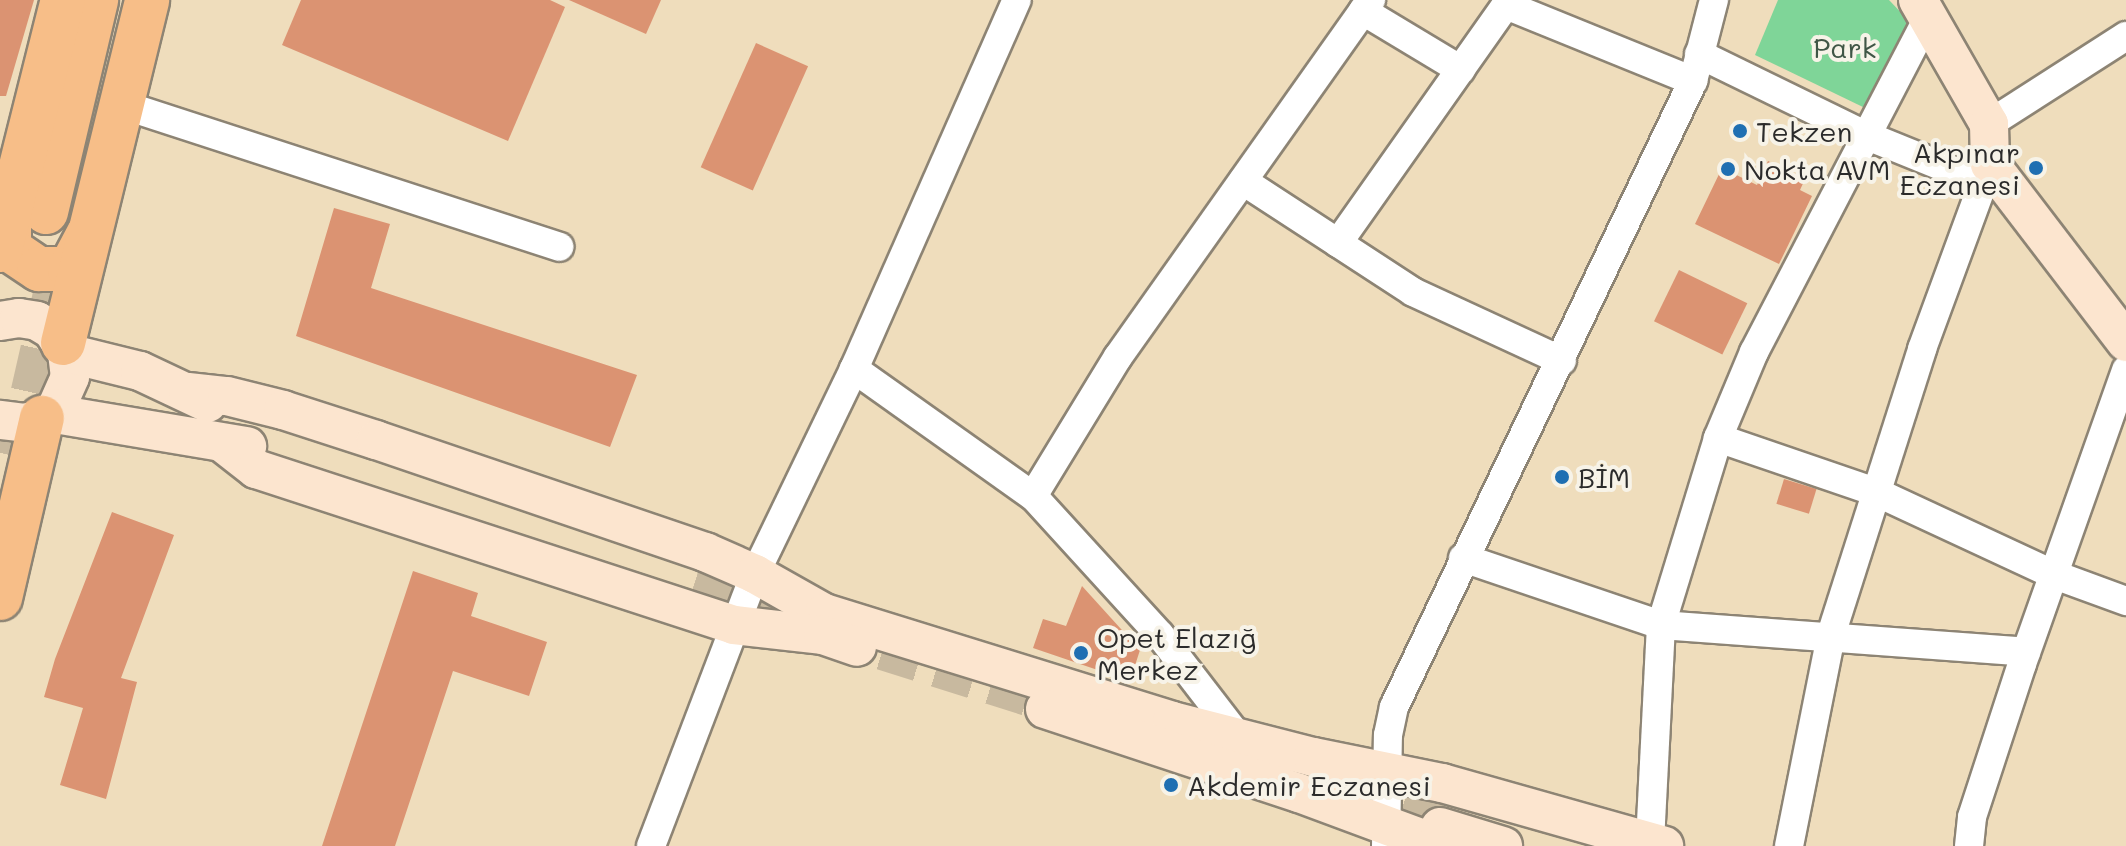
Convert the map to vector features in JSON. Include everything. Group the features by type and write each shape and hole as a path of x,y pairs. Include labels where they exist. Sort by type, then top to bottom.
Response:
{"main road":[{"path":"0,598 6,506 31,417 66,393 70,377 44,226 63,0"},
{"path":"44,226 96,0"},
{"path":"44,226 123,0"},
{"path":"44,226 120,104 147,0"},
{"path":"1923,8 1989,124 1986,174 2126,342"},
{"path":"0,321 19,318 37,321 52,330 65,348 140,371 188,392 219,410 694,583 266,448 31,417"},
{"path":"188,392 227,396 297,414 705,552 755,574 824,613 1240,739 1442,783 1657,844"},
{"path":"224,444 256,469 734,625 823,635 1299,793 1387,837 1442,828 1569,846"},
{"path":"1442,828 1503,846"}],"street":[{"path":"651,846 755,574 854,369 1017,0"},
{"path":"1387,837 1388,735 1394,707 1463,558 1562,361 1693,81 1714,0"},
{"path":"1338,243 1506,5 1693,81"},
{"path":"1033,496 1118,357 1367,6 1461,70"},
{"path":"1657,844 1661,625 1718,438 1754,352 1865,135 1923,8"},
{"path":"1989,124 2126,36"},
{"path":"1699,54 1865,135 1986,174 1922,349 1831,635 1789,846"},
{"path":"120,104 559,247"},
{"path":"1243,181 1413,292 1562,361"},
{"path":"854,369 1033,496 1160,635 1240,739"},
{"path":"1969,846 1972,817 2026,652 2126,370"},
{"path":"1718,438 1876,492 2055,575 2126,601"},
{"path":"1463,558 1661,625 1831,635 2026,652"}],"green space":[{"name":"Park","path":"1778,0 1889,0 1910,22 1865,108 1755,55"}],"building":[{"path":"0,0 34,0 6,96 0,96"},
{"path":"301,0 550,0 565,7 508,141 282,45"},
{"path":"569,0 661,0 646,34"},
{"path":"756,43 808,66 753,190 701,167"},
{"path":"1768,161 1805,179 1800,190 1812,196 1779,264 1695,224 1722,168 1757,185"},
{"path":"334,208 390,224 371,288 637,375 610,447 296,336"},
{"path":"1679,270 1747,303 1722,355 1654,321"},
{"path":"1784,479 1817,489 1809,514 1776,504"},
{"path":"112,512 174,535 121,678 137,682 106,799 60,785 83,708 44,697 55,659"},
{"path":"413,571 478,593 471,616 547,642 529,696 453,671 395,846 322,846"},
{"path":"1082,586 1140,650 1130,681 1033,648 1043,619 1066,626"}],"tunnel":[{"path":"18,457 56,290"},
{"path":"697,575 784,603"},
{"path":"828,634 1078,713"},
{"path":"1351,781 1443,810"}],"place":[{"name":"Tekzen","path":"1740,131"},
{"name":"Akpınar Eczanesi","path":"2036,168"},
{"name":"Nokta AVM","path":"1728,169"},
{"name":"BİM","path":"1562,477"},
{"name":"Opet Elazığ Merkez","path":"1081,653"},
{"name":"Akdemir Eczanesi","path":"1171,785"}]}
